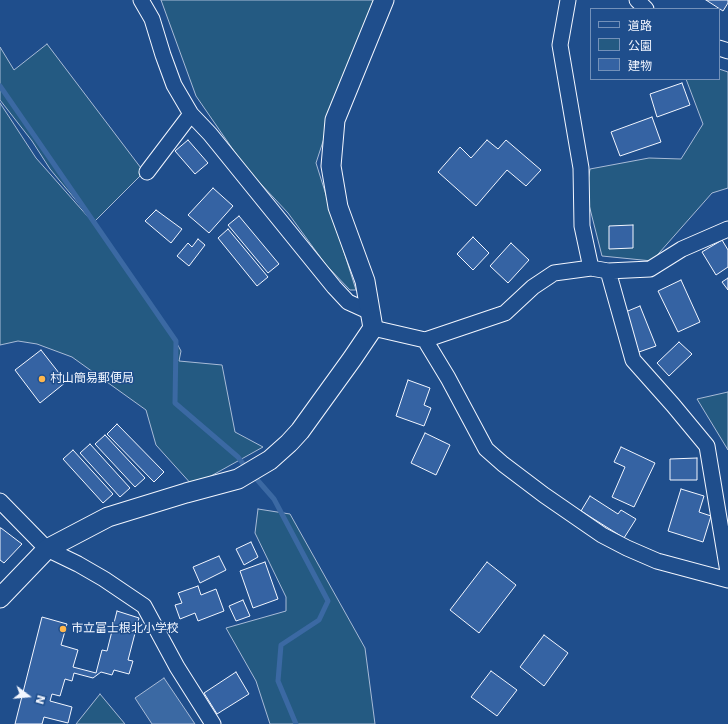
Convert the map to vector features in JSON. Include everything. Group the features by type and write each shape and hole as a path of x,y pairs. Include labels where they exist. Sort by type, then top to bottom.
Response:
{"street":[{"path":"140,0 152,19 174,85 191,114 210,134 334,287 348,302 372,320 425,340 448,378 486,449 544,495 602,535 657,561 728,580"},
{"path":"0,598 47,549 108,517 186,493 238,480 270,460 300,431 352,359 372,320 365,281 338,207 331,166 335,120 384,0"},
{"path":"568,0 560,45 581,168 582,226 591,268"},
{"path":"637,0 645,8"},
{"path":"147,172 191,114"},
{"path":"425,340 505,313 533,288 554,273 591,268 608,271 650,269 682,248 728,229"},
{"path":"608,271 633,360 673,405 706,446 728,572"},
{"path":"0,501 47,549 104,579 144,606 177,667 213,724"}],"green space":[{"path":"161,0 376,0 341,86 316,163 356,290 350,290 326,265 288,213 245,167 196,96"},
{"path":"47,44 144,172 94,222 50,169 32,141 0,100 0,47 14,70"},
{"path":"720,69 728,72 728,188 712,193 652,261 602,256 586,193 590,169 649,158 681,159 703,124 686,80 720,80"},
{"path":"0,103 36,158 97,227 124,265 174,338 181,351 179,361 222,365 235,432 263,447 193,486 156,445 146,410 72,357 37,344 18,341 0,345"},
{"path":"728,392 728,450 697,399"},
{"path":"258,509 290,514 365,648 375,724 270,724 256,681 226,628 286,611 286,597 255,533"},
{"path":"100,694 125,724 76,724"}],"shaded area":[{"path":"164,678 195,724 152,724 135,698"}],"building":[{"path":"706,0 728,0 728,3 723,11"},
{"path":"682,83 690,105 657,117 650,94"},
{"path":"652,117 661,142 620,156 611,132"},
{"path":"188,140 208,163 195,174 175,151"},
{"path":"487,140 498,149 506,140 541,170 526,186 507,170 476,206 438,172 460,147 471,158"},
{"path":"213,188 233,206 209,233 188,215"},
{"path":"156,210 182,229 171,243 145,221"},
{"path":"239,216 279,264 268,273 228,225"},
{"path":"633,225 633,248 609,249 609,226"},
{"path":"228,229 268,277 257,286 218,238"},
{"path":"473,237 489,253 473,270 457,254"},
{"path":"198,239 205,245 189,266 177,256 188,243 192,247"},
{"path":"722,240 728,250 728,267 716,275 702,252"},
{"path":"511,243 529,260 508,283 490,266"},
{"path":"728,278 728,290 722,282"},
{"path":"681,280 700,322 678,332 658,291"},
{"path":"640,306 656,346 639,352 623,313"},
{"path":"679,342 692,354 669,376 657,363"},
{"path":"41,350 66,382 40,403 15,370"},
{"path":"408,380 430,388 424,405 431,408 424,426 396,416"},
{"path":"117,424 164,472 154,482 107,434"},
{"path":"425,433 450,445 436,475 411,463"},
{"path":"105,435 145,478 135,487 95,444"},
{"path":"90,444 130,488 120,497 80,453"},
{"path":"621,447 655,463 634,507 612,497 625,467 614,462"},
{"path":"73,450 113,494 103,503 63,459"},
{"path":"697,458 697,480 670,480 670,459"},
{"path":"681,489 704,496 699,512 711,516 703,542 668,531"},
{"path":"590,496 618,514 621,510 636,519 624,538 581,511"},
{"path":"0,528 22,544 4,563 0,560"},
{"path":"251,542 258,557 244,565 236,549"},
{"path":"219,556 226,570 200,583 193,567"},
{"path":"265,562 278,599 253,608 240,571"},
{"path":"487,562 516,585 479,633 450,610"},
{"path":"198,586 201,595 216,589 224,611 198,621 195,613 180,619 175,605 182,603 178,593"},
{"path":"243,600 250,616 236,621 229,606"},
{"path":"117,611 139,618 128,660 133,661 129,674 114,670 112,675 101,672 93,678 74,673 72,681 65,679 60,696 52,694 50,701 72,707 68,723 44,717 42,724 15,724 42,617 67,624 61,645 78,650 73,667 96,673 102,650 107,651"},
{"path":"544,635 568,653 544,686 520,667"},
{"path":"491,671 517,690 497,716 471,697"},
{"path":"236,672 249,694 217,714 204,693"}],"waterway":[{"path":"0,86 176,341 175,403 238,457 247,469"},
{"path":"253,475 274,499 328,601 319,620 281,645 278,681 296,724"}],"place":[{"name":"村山簡易郵便局","path":"42,379"},
{"name":"市立富士根北小学校","path":"63,629"}]}
